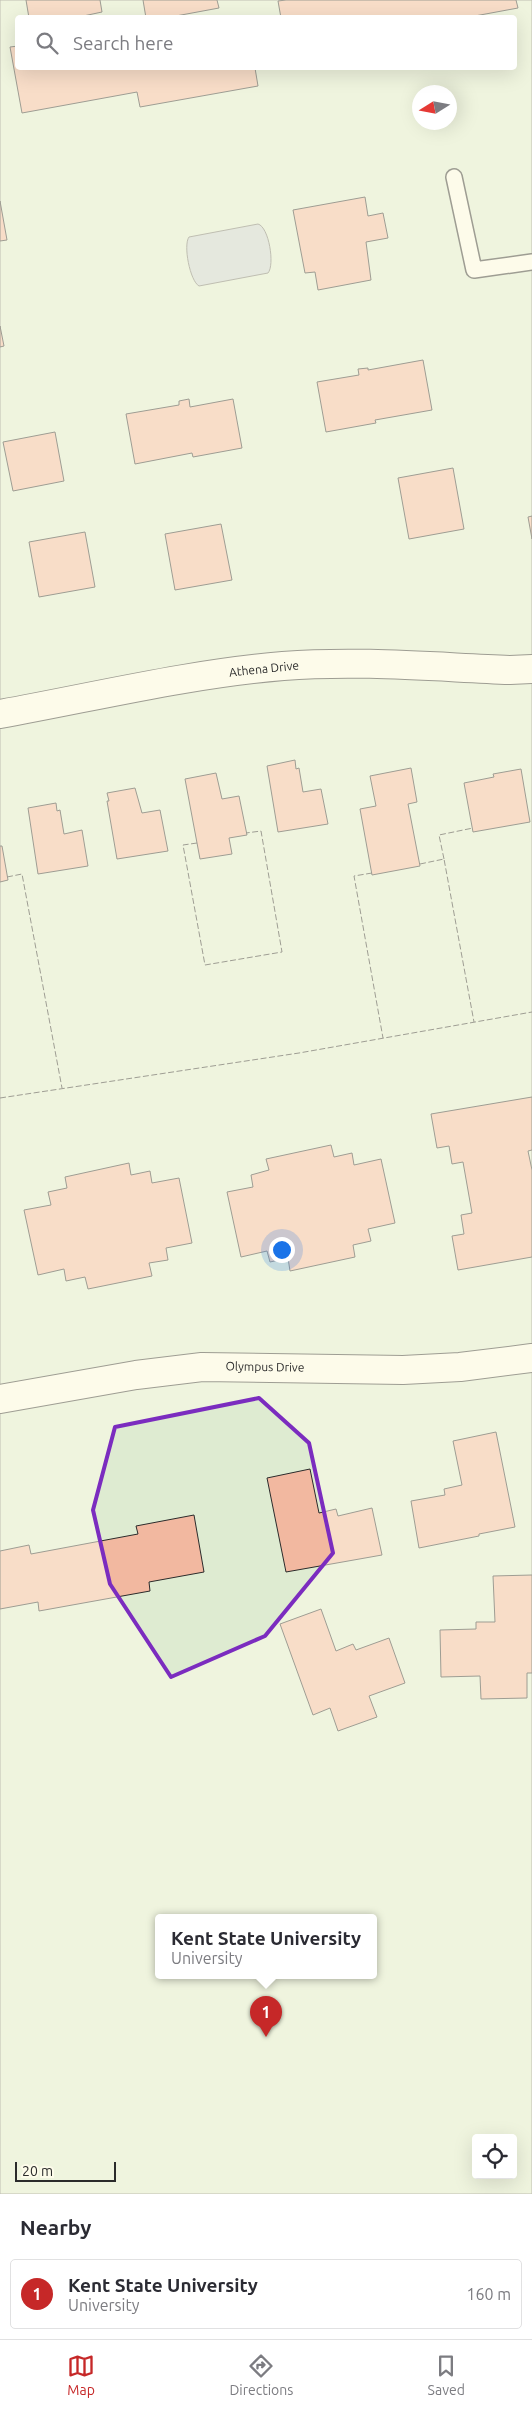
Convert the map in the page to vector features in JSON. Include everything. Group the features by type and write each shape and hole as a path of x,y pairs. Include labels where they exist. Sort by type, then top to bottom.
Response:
{"street":[{"name":"Athena Drive","path":"0,714 220,674 283,666 354,662 510,670 532,669"},
{"name":"Olympus Drive","path":"0,1399 136,1375 202,1367 403,1370 460,1367 532,1358"}],"lane":[{"path":"454,177 474,270 532,262"}],"highlighted area":[{"path":"259,1398 309,1443 333,1553 265,1636 171,1677 110,1584 93,1510 115,1427"}],"green space":[{"path":"0,0 532,0 532,2194 0,2194"}],"shaded area":[{"path":"258,224 265,232 270,247 271,262 268,273 199,286 196,283 190,270 187,255 187,241 189,237"}],"building":[{"path":"26,0 100,0 102,12 88,15 28,15"},
{"path":"143,0 217,0 219,8 181,15 146,15"},
{"path":"516,0 518,8 480,15 280,15 278,1"},
{"path":"15,46 15,70 255,70 258,86 140,107 137,92 22,113 10,47"},
{"path":"365,197 368,216 383,213 388,238 366,242 371,280 318,290 315,272 305,273 293,210"},
{"path":"0,201 7,240 0,241"},
{"path":"0,326 4,346 0,347"},
{"path":"423,360 432,410 375,420 376,423 326,432 317,382 359,375 358,369 368,368 368,370"},
{"path":"189,399 190,407 233,399 242,448 193,457 192,453 135,464 126,414 179,405 179,401"},
{"path":"55,432 64,481 13,491 3,442"},
{"path":"453,468 464,529 409,539 398,478"},
{"path":"532,516 532,539 528,517"},
{"path":"221,524 232,580 175,590 165,534"},
{"path":"85,532 95,587 39,597 29,542"},
{"path":"295,760 296,769 299,768 303,792 321,789 328,824 278,832 267,766"},
{"path":"411,768 417,802 408,804 420,866 372,875 360,809 376,806 370,776"},
{"path":"521,769 530,822 473,832 464,783 494,777 493,774"},
{"path":"216,773 222,799 239,796 247,835 229,838 232,854 200,859 185,779"},
{"path":"135,788 142,813 160,810 168,851 117,859 107,793"},
{"path":"56,803 57,811 60,810 64,834 82,830 88,866 38,874 28,808"},
{"path":"0,846 2,846 8,880 0,882"},
{"path":"532,1097 532,1150 528,1151 532,1170 532,1257 458,1270 452,1236 464,1234 461,1215 472,1213 463,1162 452,1164 449,1146 437,1148 431,1114"},
{"path":"331,1145 334,1157 352,1153 354,1165 381,1159 395,1223 368,1229 371,1241 353,1245 355,1257 290,1271 288,1258 270,1262 267,1251 241,1257 227,1192 253,1187 251,1175 269,1170 266,1159"},
{"path":"129,1163 131,1175 150,1171 152,1183 179,1178 192,1243 166,1248 168,1260 149,1263 152,1276 88,1289 85,1277 66,1281 64,1269 38,1275 24,1210 51,1205 48,1192 67,1188 65,1177"},
{"path":"496,1432 515,1527 419,1548 411,1501 445,1495 444,1489 462,1485 453,1441"},
{"path":"310,1469 319,1513 336,1509 338,1516 372,1508 382,1555 286,1572 267,1478"},
{"path":"194,1515 204,1572 149,1582 150,1591 39,1611 38,1602 0,1609 0,1551 29,1545 31,1554 138,1534 136,1526"},
{"path":"532,1575 532,1673 527,1673 527,1698 481,1699 480,1676 441,1677 440,1630 476,1629 476,1622 495,1622 493,1576"},
{"path":"321,1609 336,1651 353,1644 356,1650 389,1638 405,1683 369,1696 377,1717 338,1731 330,1708 313,1715 280,1624"}],"fence":[{"path":"444,859 439,835 473,828"},
{"path":"197,843 183,845 205,965 282,952 261,831 246,833"},
{"path":"420,864 444,859 474,1022"},
{"path":"372,873 354,876 383,1038"},
{"path":"7,877 22,874 62,1088"},
{"path":"0,1098 299,1053 532,1012"}],"place":[{"name":"Kent State University","path":"266,2037"}]}
